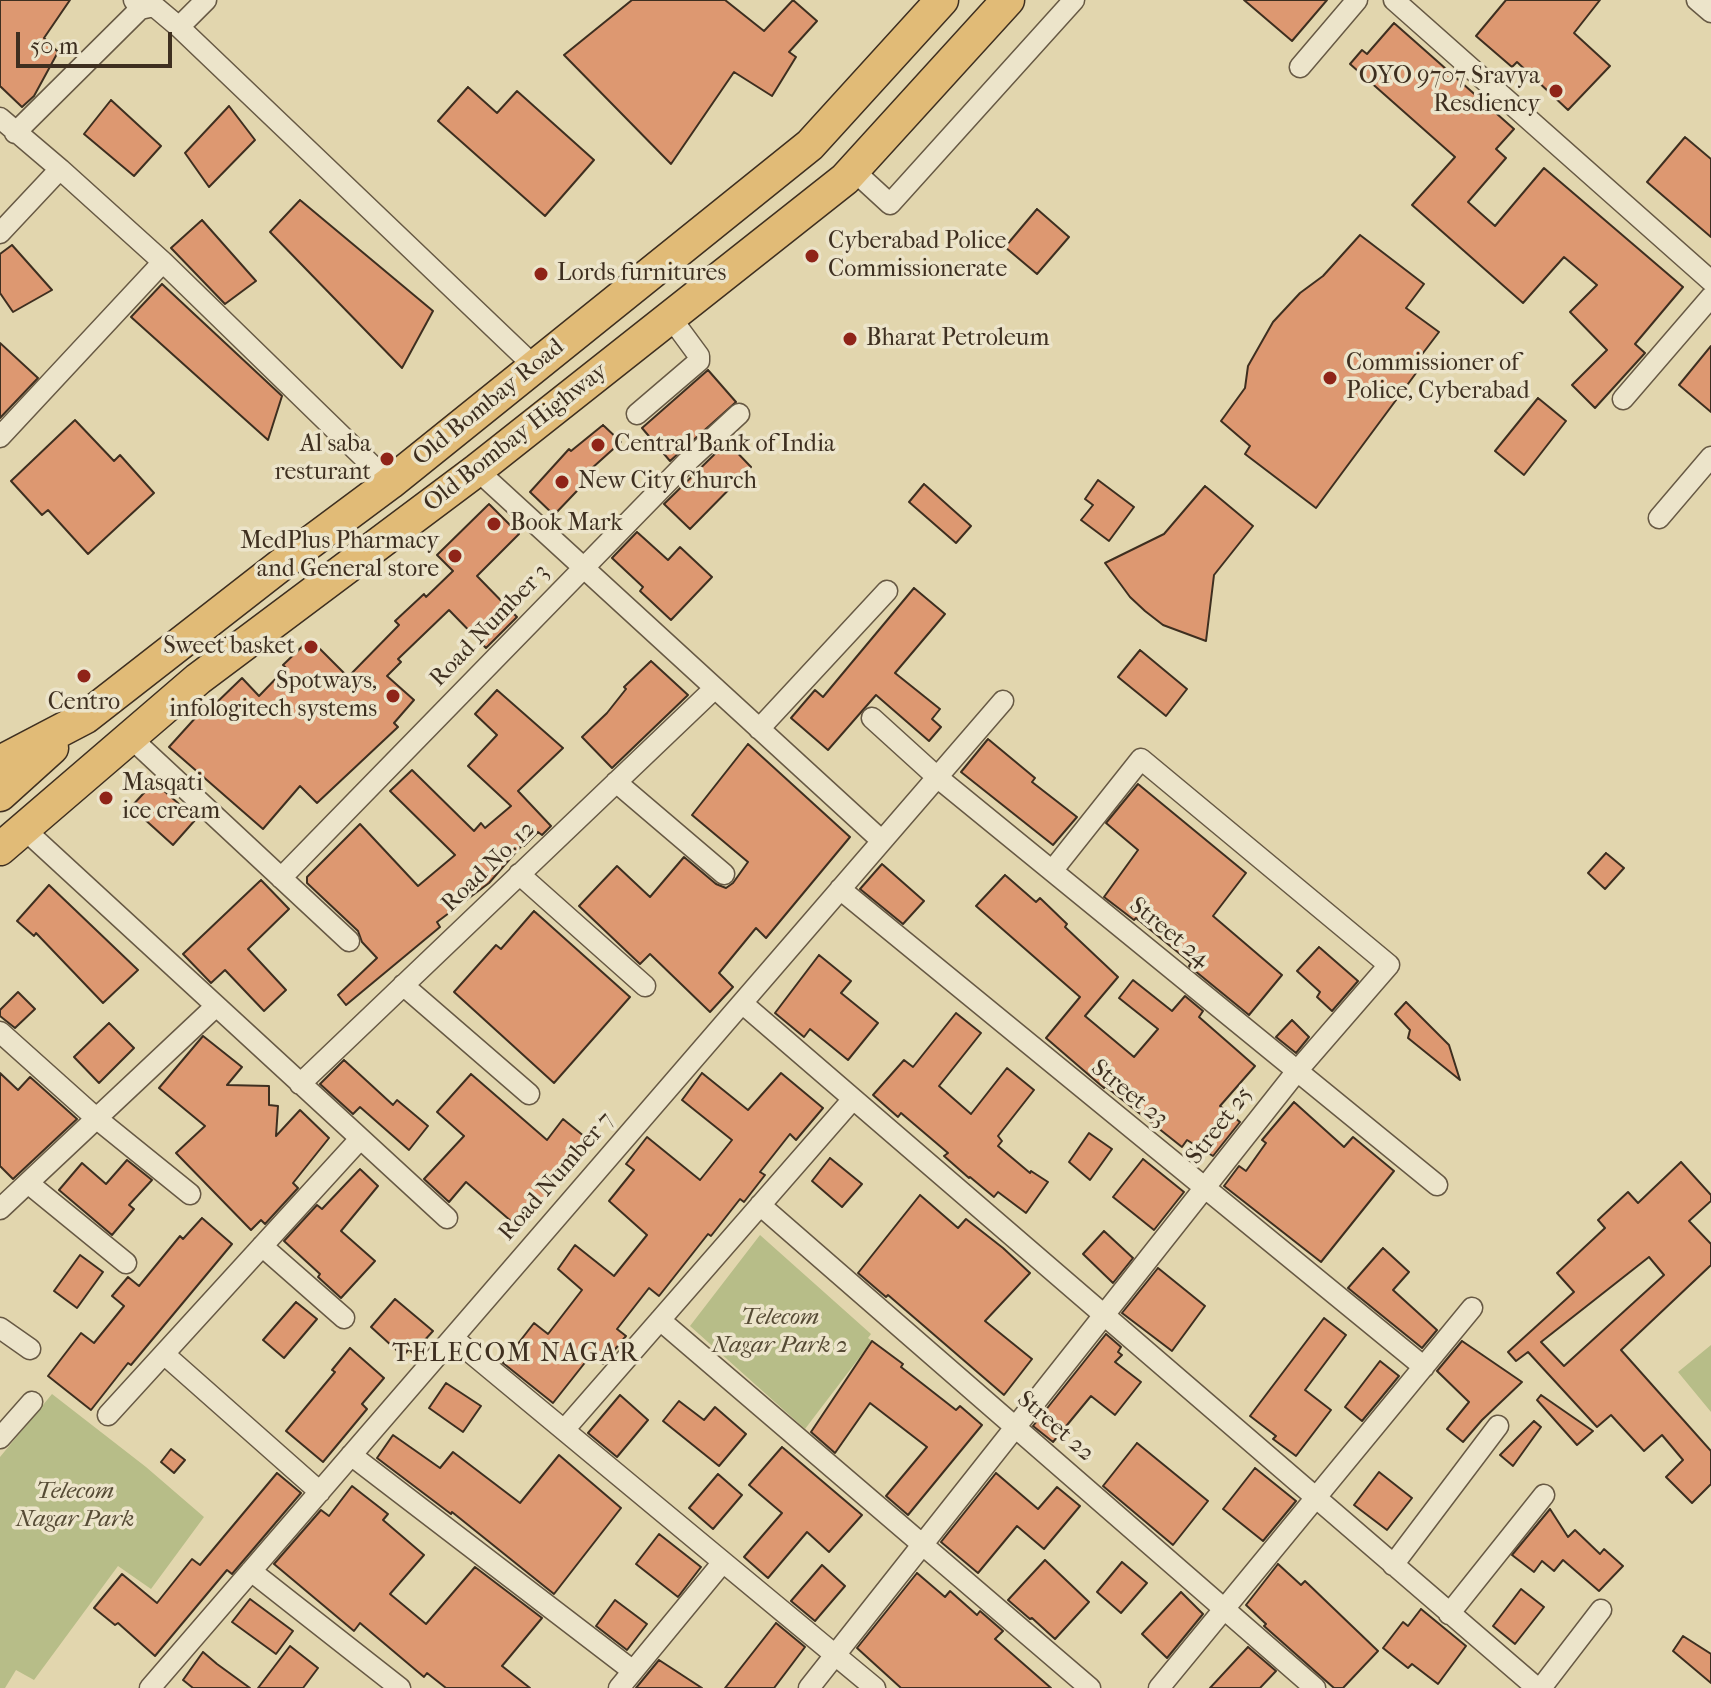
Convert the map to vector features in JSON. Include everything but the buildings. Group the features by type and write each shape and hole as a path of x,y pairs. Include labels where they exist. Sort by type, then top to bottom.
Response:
{"main road":[{"name":"Old Bombay Road","path":"0,762 86,717 390,483 810,145 942,0"},
{"name":"Old Bombay Highway","path":"8,841 198,679 477,470 853,170 1008,0"},
{"path":"0,795 86,717"}],"street":[{"path":"179,27 206,0"},
{"path":"853,170 890,204 1074,0"},
{"path":"1300,67 1357,0"},
{"path":"1394,0 1711,281"},
{"path":"1697,0 1711,12"},
{"path":"15,133 137,4 154,6 534,366"},
{"path":"0,118 163,262 390,483"},
{"path":"0,233 60,169"},
{"path":"0,437 163,262"},
{"path":"1623,399 1711,297"},
{"path":"637,414 699,361 699,356 671,318"},
{"name":"Road Number 3","path":"281,878 687,462 739,414"},
{"path":"1659,518 1711,457"},
{"path":"477,470 882,841"},
{"path":"759,729 887,591"},
{"name":"Road No. 12","path":"300,1084 715,688"},
{"name":"Road Number 7","path":"158,1685 251,1571 1003,701"},
{"name":"Street 24","path":"872,718 937,777 1437,1185"},
{"path":"131,738 349,941"},
{"name":"Street 25","path":"809,1688 1297,1071 1389,965 1141,759 1052,871"},
{"path":"616,782 724,874"},
{"path":"8,841 215,1007 447,1218"},
{"path":"519,874 645,986"},
{"name":"Street 23","path":"840,889 1424,1367"},
{"path":"403,985 529,1094"},
{"path":"742,1003 1315,1499 1539,1688 1601,1610"},
{"path":"0,1209 215,1007"},
{"path":"0,1032 96,1118 190,1194"},
{"path":"564,1430 853,1099"},
{"path":"108,1415 360,1139"},
{"path":"28,1183 126,1263"},
{"name":"Street 22","path":"760,1205 1315,1688"},
{"path":"262,1246 344,1318"},
{"path":"1159,1688 1472,1308"},
{"path":"660,1320 1090,1688"},
{"path":"0,1328 30,1349"},
{"path":"453,1338 875,1688"},
{"path":"164,1354 320,1492"},
{"path":"0,1438 32,1402"},
{"path":"1393,1565 1498,1426"},
{"path":"351,1455 633,1671"},
{"path":"1449,1614 1544,1495"},
{"path":"619,1688 723,1562"},
{"path":"251,1571 400,1688"}],"green space":[{"name":"Telecom Nagar Park 2","path":"760,1235 871,1334 868,1338 872,1341 805,1429 690,1326"},
{"path":"1711,1345 1711,1412 1678,1372"},
{"name":"Telecom Nagar Park","path":"52,1394 204,1517 151,1589 118,1566 34,1680 16,1670 5,1688 0,1688 0,1457"}],"place":[{"name":"OYO 9707 Sravya Resdiency","path":"1556,91"},
{"name":"Cyberabad Police Commissionerate","path":"812,256"},
{"name":"Lords furnitures","path":"541,274"},
{"name":"Bharat Petroleum","path":"850,339"},
{"name":"Commissioner of Police, Cyberabad","path":"1330,378"},
{"name":"Central Bank of India","path":"598,445"},
{"name":"Al saba resturant","path":"387,459"},
{"name":"New City Church","path":"562,482"},
{"name":"Book Mark","path":"494,524"},
{"name":"MedPlus Pharmacy and General store","path":"455,556"},
{"name":"Sweet basket","path":"311,647"},
{"name":"Centro","path":"84,676"},
{"name":"Spotways, infologitech systems","path":"393,696"},
{"name":"Masqati ice cream","path":"106,798"}],"district":[{"name":"TELECOM NAGAR","path":"516,1355"}]}
